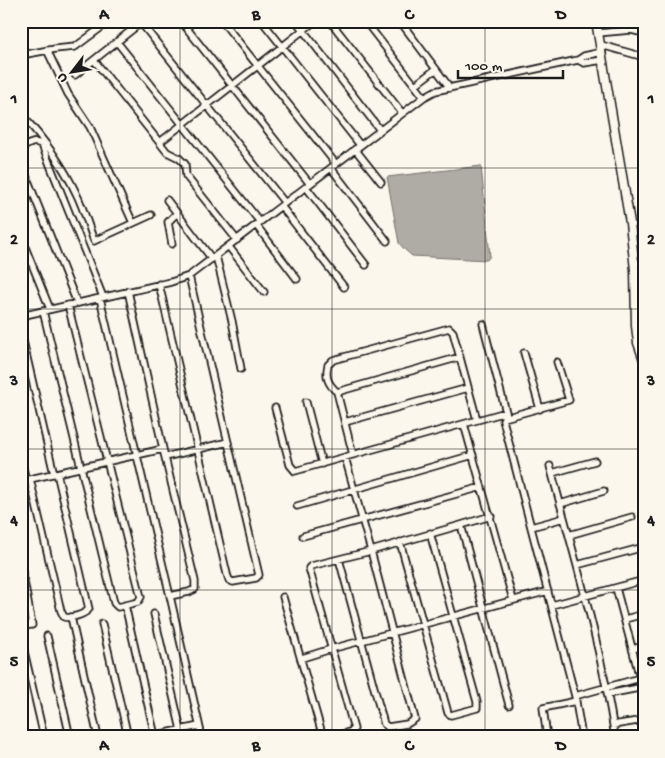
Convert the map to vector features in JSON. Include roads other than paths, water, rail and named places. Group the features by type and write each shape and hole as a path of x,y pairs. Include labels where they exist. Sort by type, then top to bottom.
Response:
{"street":[{"path":"21,55 74,47 110,21"},
{"path":"181,21 233,85 366,264"},
{"path":"222,21 258,66 387,241"},
{"path":"262,21 358,147 381,182"},
{"path":"296,21 380,130"},
{"path":"160,142 314,21"},
{"path":"330,21 402,113"},
{"path":"365,21 424,96"},
{"path":"400,21 450,88"},
{"path":"596,21 630,223 634,264 636,326 638,343 644,360"},
{"path":"75,75 142,22 208,105 344,287"},
{"path":"598,33 631,30 644,33"},
{"path":"118,42 184,124 297,279"},
{"path":"47,50 68,94 90,127 133,223"},
{"path":"22,315 189,276 424,96 435,91 578,60 584,56 602,53 644,57"},
{"path":"94,60 167,152 185,164 186,176 237,240"},
{"path":"415,85 436,69"},
{"path":"21,114 46,145 69,179 84,212 94,241 151,215"},
{"path":"21,148 34,142 42,144 101,298 202,737"},
{"path":"21,163 78,303"},
{"path":"167,200 214,257 232,321 241,369"},
{"path":"172,244 168,222 177,213"},
{"path":"21,237 46,310 114,603 118,607 138,602 141,597 68,305"},
{"path":"228,246 264,292"},
{"path":"634,264 644,262"},
{"path":"159,284 229,580 233,582 256,578 259,575 189,276"},
{"path":"128,291 195,589 170,596"},
{"path":"483,324 507,415"},
{"path":"353,455 338,392 331,387 327,378 328,365 333,360 449,328 453,332 477,420"},
{"path":"21,332 89,609 86,613 64,617 61,611 21,460"},
{"path":"524,353 540,409"},
{"path":"338,392 460,357"},
{"path":"275,408 292,469 295,472 477,420 540,409 569,400 557,362"},
{"path":"345,422 468,388"},
{"path":"306,402 322,464"},
{"path":"507,415 503,420 576,699 582,737"},
{"path":"464,424 514,600"},
{"path":"165,457 228,442"},
{"path":"26,480 163,450"},
{"path":"297,506 473,455"},
{"path":"339,559 384,724 388,727 408,724 414,719 345,457"},
{"path":"552,473 595,462"},
{"path":"550,466 608,690 615,737"},
{"path":"303,536 362,518 482,487"},
{"path":"560,504 604,491"},
{"path":"333,737 354,729 309,568 491,516"},
{"path":"569,534 632,517"},
{"path":"531,527 564,518"},
{"path":"461,525 510,705"},
{"path":"400,542 448,713 451,715 477,708 454,616 430,533"},
{"path":"577,565 644,547"},
{"path":"21,564 32,625 21,626"},
{"path":"552,605 644,580"},
{"path":"547,737 543,708 608,690 642,678 632,649 616,588"},
{"path":"302,658 548,591"},
{"path":"283,597 302,658 323,737"},
{"path":"125,605 153,736 173,734 199,726"},
{"path":"154,614 181,730"},
{"path":"625,619 644,614"},
{"path":"71,617 98,737"},
{"path":"102,624 128,737"},
{"path":"47,636 70,737"},
{"path":"21,638 44,737"},
{"path":"632,649 644,646"},
{"path":"608,690 644,687"},
{"path":"613,725 644,720"}]}
